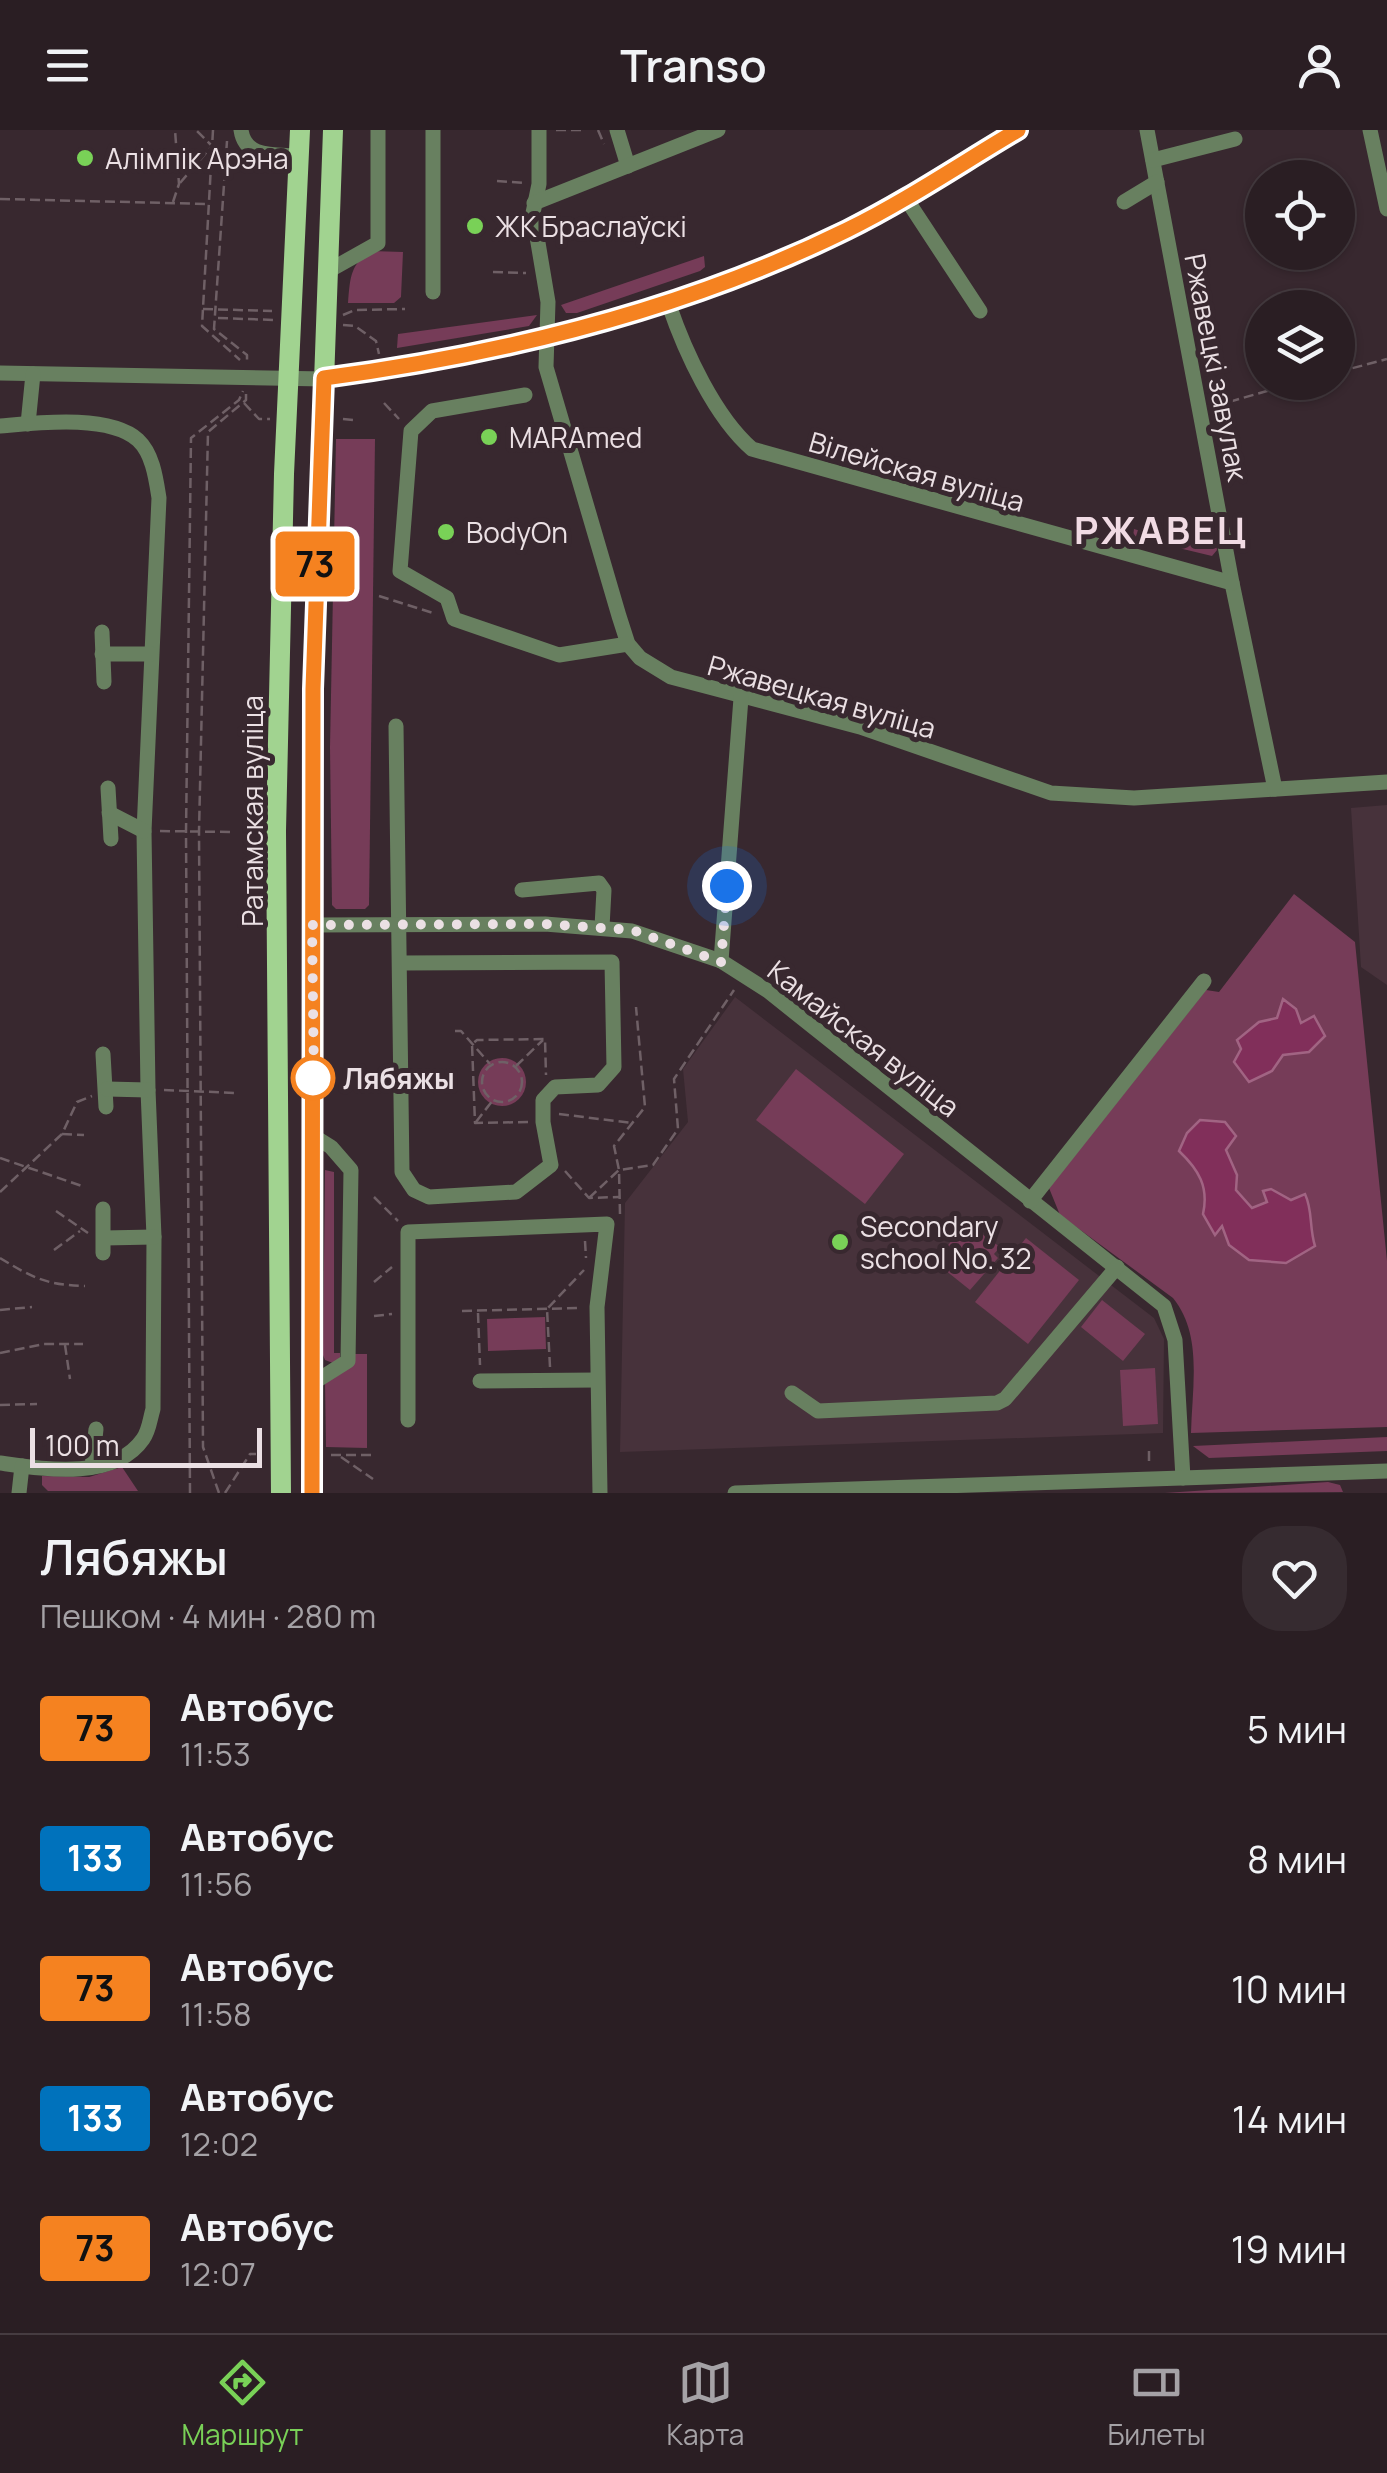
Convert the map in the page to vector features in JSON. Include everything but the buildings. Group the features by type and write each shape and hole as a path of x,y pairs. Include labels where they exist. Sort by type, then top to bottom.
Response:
{"main road":[{"name":"Ратамская вуліца","path":"281,1493 276,831 288,378 300,130"},
{"path":"312,1493 316,560 333,130"}],"street":[{"path":"330,270 378,243 378,130"},
{"path":"433,130 433,292"},
{"path":"525,395 432,411 411,430 400,571 447,598 454,619 560,655 628,644 546,367 544,273 534,203 539,184 538,130"},
{"path":"617,130 628,166"},
{"path":"534,203 718,130"},
{"path":"0,373 324,378 548,337 669,305 848,230 1018,130"},
{"name":"Ржавецкі завулак","path":"1147,130 1275,789"},
{"path":"1370,130 1387,208"},
{"path":"234,132 253,152 299,156"},
{"path":"1153,160 1235,139"},
{"path":"1124,202 1157,182"},
{"path":"905,197 980,310"},
{"name":"Вілейская вуліца","path":"669,305 679,334 725,419 752,449 1232,583"},
{"path":"28,424 32,374"},
{"path":"0,426 96,424 118,429 139,441 154,468 159,498 144,831 154,1238 152,1409 146,1436 117,1461 92,1468 0,1463"},
{"path":"102,632 104,682"},
{"name":"Ржавецкая вуліца","path":"628,644 640,658 671,676 741,698 796,708 1051,793 1134,798 1387,782"},
{"path":"102,654 151,654"},
{"path":"721,962 741,698"},
{"path":"396,726 402,1172 414,1190 429,1197 516,1192 551,1165 543,1100 555,1087 598,1084 614,1067 612,962 401,963"},
{"path":"108,788 111,839"},
{"path":"109,813 144,831"},
{"path":"522,890 599,883 604,890 602,928"},
{"name":"Камайская вуліца","path":"312,925 545,924 632,930 721,962 768,991 1164,1306 1176,1340 1183,1478"},
{"path":"1030,1200 1204,982"},
{"path":"103,1054 106,1107"},
{"path":"107,1089 148,1090"},
{"path":"313,1383 348,1361 350,1170 331,1147 315,1137"},
{"path":"103,1209 103,1246 154,1238"},
{"path":"408,1420 408,1232 607,1224 597,1307 600,1493"},
{"path":"792,1393 818,1411 998,1402 1018,1384 1117,1266"},
{"path":"480,1381 597,1380"},
{"path":"92,1468 96,1429"},
{"path":"19,1493 22,1466"},
{"path":"735,1493 974,1489 1387,1471"}],"path":[{"path":"173,203 179,184 175,130"},
{"path":"196,130 212,146"},
{"path":"190,1493 186,832 191,438 240,398 246,379 239,357 202,326 213,130"},
{"path":"556,130 582,130"},
{"path":"598,130 605,146"},
{"path":"219,1493 203,1447 199,832 208,432 243,402 246,379 247,355 214,330 234,132"},
{"path":"179,184 212,146"},
{"path":"497,181 539,184"},
{"path":"0,198 211,204"},
{"path":"63,201 63,209"},
{"path":"492,272 544,273"},
{"path":"202,309 272,310"},
{"path":"341,316 355,310 405,309"},
{"path":"215,318 272,320"},
{"path":"341,325 355,326 376,341 382,370"},
{"path":"1355,367 1387,359"},
{"path":"1199,410 1245,397"},
{"path":"243,402 259,418 265,418"},
{"path":"384,403 411,430"},
{"path":"334,419 354,420"},
{"path":"379,596 454,619"},
{"path":"144,831 231,832"},
{"path":"590,1198 620,1170 653,1164 678,1129 674,1080 735,989"},
{"path":"607,1224 620,1224 620,1170 614,1146 645,1106 636,1007"},
{"path":"455,1031 461,1031 491,1065"},
{"path":"545,1039 546,1081 555,1087"},
{"path":"472,1044 477,1040 545,1039"},
{"path":"516,1067 545,1039"},
{"path":"472,1044 475,1123"},
{"path":"502,1062 516,1067 522,1083 518,1095 506,1102 493,1100 482,1084 485,1072 502,1062"},
{"path":"0,1192 62,1134 77,1102 107,1089"},
{"path":"148,1090 236,1093"},
{"path":"475,1123 493,1100"},
{"path":"475,1123 543,1122 562,1113 632,1123"},
{"path":"62,1134 84,1135"},
{"path":"0,1158 82,1186"},
{"path":"551,1165 563,1168 590,1198 621,1198"},
{"path":"56,1211 103,1246"},
{"path":"54,1250 81,1230"},
{"path":"550,1380 547,1308 587,1267 584,1237"},
{"path":"0,1258 35,1280 85,1286"},
{"path":"0,1310 32,1307"},
{"path":"462,1311 597,1307"},
{"path":"478,1311 480,1381"},
{"path":"64,1344 70,1378"},
{"path":"0,1353 83,1344"},
{"path":"0,1405 38,1404"},
{"path":"1149,1446 1149,1461"},
{"path":"225,1493 250,1454 256,1454"},
{"path":"373,1478 338,1456 375,1455"}],"shaded area":[{"path":"371,251 403,252 401,297 394,303 348,303 355,267"},
{"path":"704,256 705,267 700,271 577,313 566,313 561,305"},
{"path":"537,315 529,326 397,348 398,334"},
{"path":"336,439 375,439 369,905 365,909 336,909 332,905 330,747"},
{"path":"1210,513 1217,550 1212,556 1133,537 1134,529 1178,542"},
{"path":"1387,805 1387,985 1361,967 1351,808"},
{"path":"1294,894 1355,942 1387,1261 1387,1427 1191,1433 1194,1362 1189,1328 1182,1313 1173,1298 1060,1215 1049,1188 1206,990 1219,992"},
{"name":"Secondary school No. 32","path":"735,997 1154,1318 1164,1339 1163,1433 620,1452 625,1203 688,1122 683,1069"},
{"path":"1283,999 1296,1009 1301,1023 1314,1016 1325,1036 1309,1052 1283,1055 1272,1071 1249,1082 1234,1062 1241,1049 1237,1040 1259,1022 1277,1018"},
{"path":"502,1058 519,1065 526,1082 519,1099 502,1106 485,1099 478,1082 485,1065"},
{"path":"796,1069 904,1154 865,1204 756,1120"},
{"path":"1200,1120 1225,1122 1236,1136 1226,1150 1237,1175 1236,1190 1252,1208 1267,1202 1263,1191 1271,1189 1291,1200 1305,1194 1315,1246 1286,1263 1249,1260 1229,1245 1222,1226 1215,1235 1203,1214 1205,1195 1201,1180 1179,1151 1187,1133"},
{"path":"325,1170 334,1172 334,1353 340,1353 340,1358 333,1363 323,1355"},
{"path":"975,1229 1000,1247 994,1254 998,1258 970,1290 935,1262 959,1231 969,1235"},
{"path":"1026,1238 1079,1280 1028,1344 975,1302"},
{"path":"1102,1300 1145,1334 1123,1361 1081,1327"},
{"path":"545,1317 546,1349 488,1351 487,1319"},
{"path":"354,1354 367,1354 367,1448 326,1447 325,1382"},
{"path":"1155,1368 1158,1424 1123,1426 1120,1370"},
{"path":"1387,1437 1387,1451 1209,1458 1193,1446"},
{"path":"122,1467 138,1491 48,1491 42,1485 42,1476 89,1477"},
{"path":"1328,1482 1340,1485 1343,1492 1165,1493"}],"bus line":[{"name":"73","path":"312,1493 313,689 324,378 548,337 669,305 848,230 1018,130"}],"place":[{"name":"Алімпік Арэна","path":"85,158"},
{"name":"ЖК Браслаўскі","path":"475,226"},
{"name":"MARAmed","path":"489,437"},
{"name":"BodyOn","path":"446,532"},
{"name":"Лябяжы","path":"313,1078"},
{"name":"Secondary school No. 32","path":"840,1242"}],"district":[{"name":"РЖАВЕЦ","path":"1161,529"}],"route":[{"path":"313,1078 314,1082 312,925 545,924 632,930 721,962 727,886"}]}
